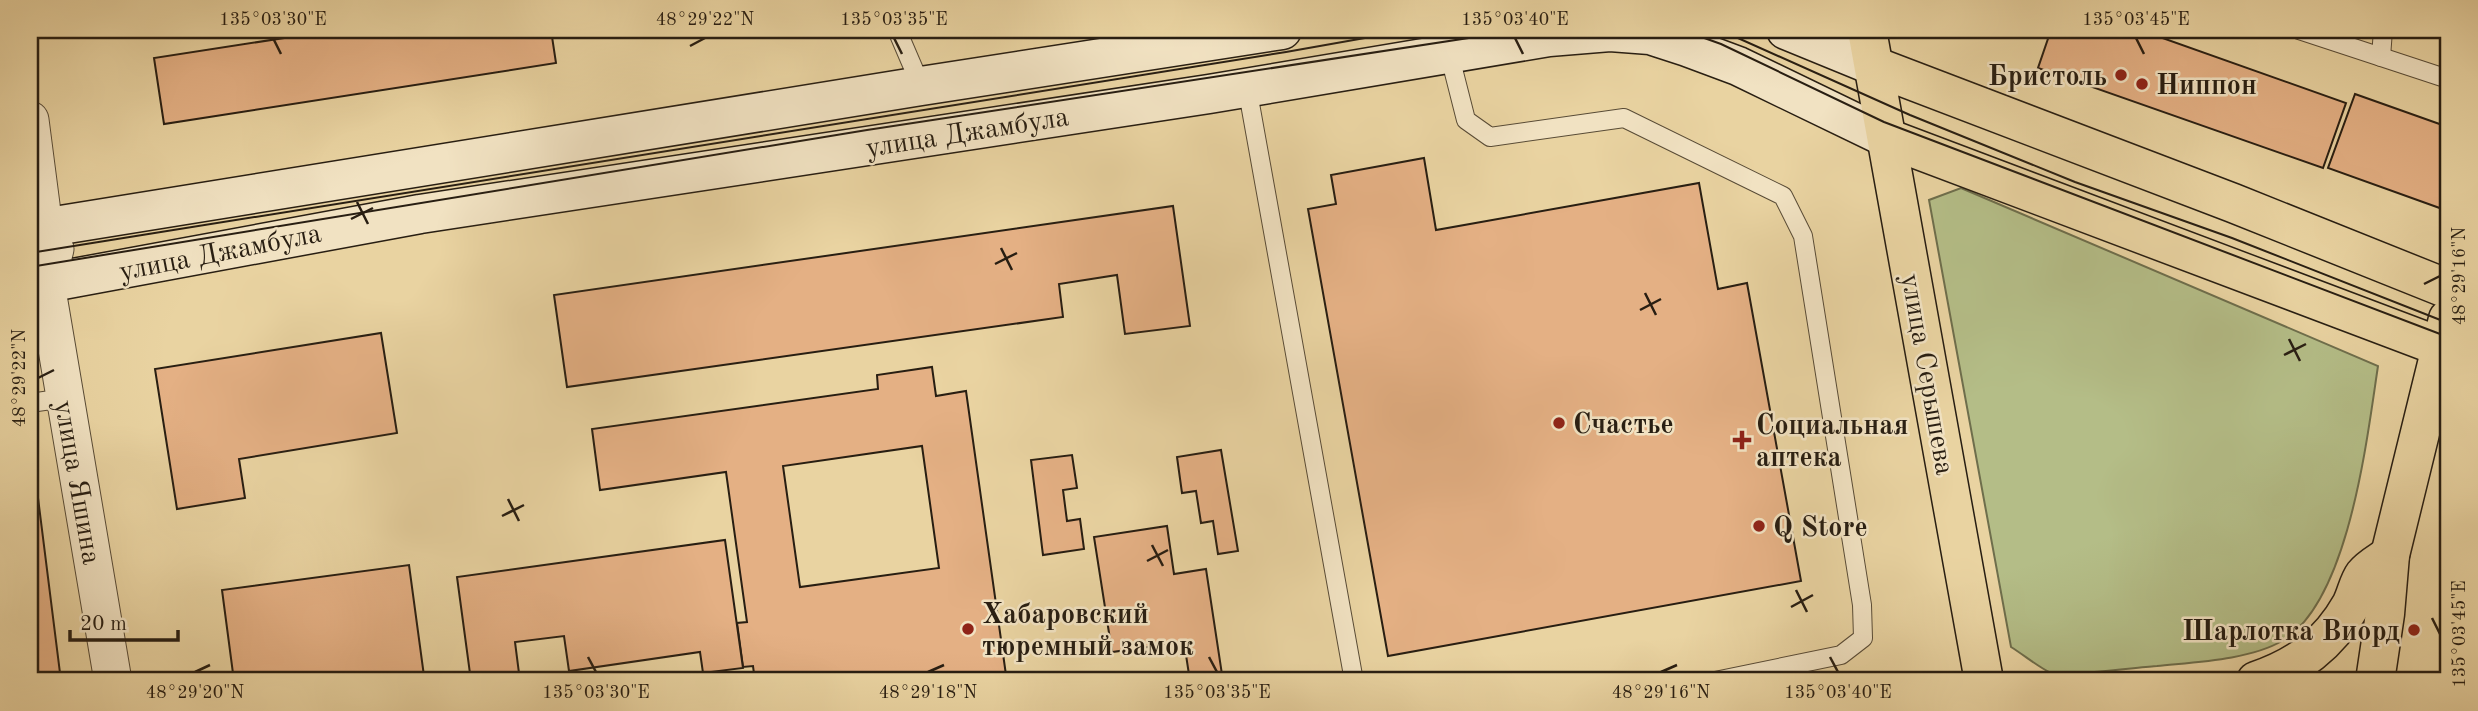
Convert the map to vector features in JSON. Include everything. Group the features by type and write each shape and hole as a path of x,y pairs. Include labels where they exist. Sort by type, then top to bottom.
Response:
{"main road":[{"name":"улица Серышева","path":"1870,48 1984,681"},
{"path":"1870,48 2233,203 2448,289"},
{"path":"1887,138 2446,339 2390,555 2375,681"},
{"path":"2256,681 2280,674 2320,647 2353,603 2364,576 2390,555"}],"street":[{"name":"улица Джамбула","path":"37,229 1282,30"},
{"path":"1786,30 1870,48"},
{"name":"улица Джамбула","path":"38,285 420,214 1247,87 1549,37 1610,32 1650,35 1738,66 1887,138"},
{"name":"улица Яшина","path":"31,138 37,229 55,249 38,285 47,400 113,681"}],"lane":[{"path":"897,30 921,86"},
{"path":"2299,30 2448,79"},
{"path":"2381,57 2383,30"},
{"path":"1449,54 1465,120 1490,137 1624,118 1783,196 1802,236 1862,605 1863,638 1841,655 1715,681"},
{"path":"1247,87 1354,681"}],"green space":[{"path":"1961,188 2378,366 2360,474 2339,556 2324,592 2305,621 2282,641 2254,652 2221,659 2070,674 2051,673 2011,647 1929,200"}],"building":[{"path":"336,30 551,30 556,63 164,124 154,58"},
{"path":"2051,30 2140,30 2346,103 2323,168 2038,68"},
{"path":"2355,94 2448,127 2448,211 2328,168"},
{"name":"Счастье","path":"1424,158 1436,230 1699,183 1718,289 1747,283 1801,581 1388,656 1308,209 1336,204 1331,175"},
{"path":"1173,206 1190,326 1125,334 1117,275 1059,284 1063,317 567,387 554,295"},
{"path":"381,333 397,433 239,459 245,498 177,509 155,369"},
{"path":"932,367 936,396 966,391 1006,675 959,681 755,681 753,666 743,667 737,623 747,622 726,472 600,490 592,429 878,389 877,375","holes":["922,446 939,568 800,587 783,466"]},
{"path":"1221,450 1238,551 1218,554 1213,521 1201,523 1196,491 1182,493 1177,457"},
{"path":"1072,455 1077,488 1063,490 1067,521 1080,519 1084,549 1043,555 1031,460"},
{"path":"36,482 61,681 30,681 30,483"},
{"path":"1167,526 1174,574 1206,569 1223,681 1190,681 1184,642 1112,652 1094,537"},
{"path":"725,540 743,668 703,673 700,652 569,671 564,636 515,642 520,681 471,681 457,577"},
{"path":"409,565 424,676 385,681 234,681 222,590"}],"tram line":[{"path":"30,253 1410,30"},
{"path":"30,267 867,130 1521,30"},
{"path":"1682,30 1721,44 1884,122 2448,337"},
{"path":"1720,30 1910,115 2075,182 2232,238 2448,323"}],"place":[{"name":"Бристоль","path":"2121,75"},
{"name":"Ниппон","path":"2142,84"},
{"name":"Счастье","path":"1559,423"},
{"name":"Социальная аптека","path":"1742,440"},
{"name":"Q Store","path":"1759,526"},
{"name":"Хабаровский тюремный замок","path":"968,629"},
{"name":"Шарлотка Виорд","path":"2414,630"}]}
